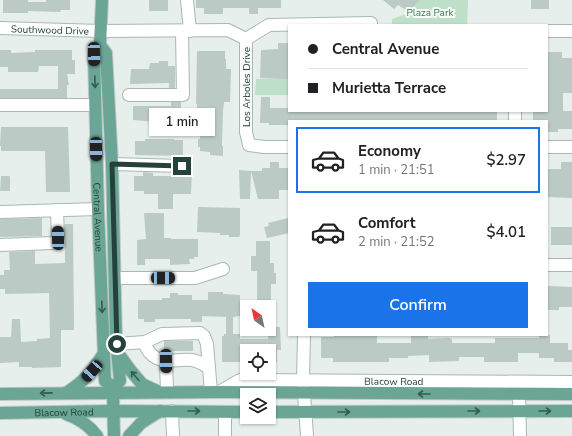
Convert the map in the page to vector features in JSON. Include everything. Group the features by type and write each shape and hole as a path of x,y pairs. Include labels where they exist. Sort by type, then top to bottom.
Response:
{"main road":[{"name":"Central Avenue","path":"102,0 100,45 94,54 95,104 104,353 106,381 113,390"},
{"name":"Central Avenue","path":"100,45 106,53 112,164 117,348 120,381 113,390 114,436"},
{"path":"117,348 131,371 142,384 163,392"},
{"path":"66,393 86,378 104,353"},
{"name":"Blacow Road","path":"0,394 66,393 113,390 163,392 572,394"},
{"path":"276,412 572,410"},
{"name":"Blacow Road","path":"0,413 113,411 240,412"},
{"path":"129,436 141,423 166,411"},
{"path":"59,412 75,417 90,426 97,436"}],"street":[{"path":"129,95 183,95 187,0"},
{"path":"320,24 371,23"},
{"path":"246,38 269,25 288,25"},
{"name":"Southwood Drive","path":"0,28 100,31"},
{"name":"Los Arboles Drive","path":"100,31 228,30 246,38 246,132 249,145 264,147 288,147"},
{"path":"548,31 572,31"},
{"path":"0,105 95,104"},
{"path":"548,147 572,147"},
{"path":"112,164 182,166"},
{"path":"0,212 98,209"},
{"path":"0,245 52,244 56,242 58,238 57,210"},
{"path":"548,265 572,265"},
{"path":"115,278 195,278 223,269"},
{"path":"117,348 145,342 162,334 200,333 204,336 207,344 209,368 215,392"},
{"path":"304,336 303,380 307,436"},
{"path":"145,342 145,347 154,357 162,361 191,360 202,363 209,368"},
{"path":"163,392 166,361"},
{"name":"Blacow Road","path":"215,392 240,380 572,382"},
{"path":"518,394 520,436"},
{"path":"166,411 173,436"},
{"path":"225,412 225,436"}],"green space":[{"name":"Plaza Park","path":"420,0 468,0 467,24 392,24 392,19 409,13"},
{"path":"288,78 288,95 255,95 256,79"}],"building":[{"path":"3,0 46,2 46,0 70,0 70,10 61,10 60,12 28,11 28,13 3,13"},
{"path":"149,0 168,0 168,11 149,11"},
{"path":"196,0 281,0 281,8 258,8 258,14 249,14 249,8 223,8 223,14 204,14 204,8 196,8"},
{"path":"383,0 420,0 409,12 398,5 394,9"},
{"path":"531,0 549,0 549,9 531,9"},
{"path":"278,43 288,43 288,79 260,78 261,50 278,49"},
{"path":"0,50 11,50 11,53 35,52 35,50 72,50 72,60 75,60 75,74 67,74 69,85 67,85 67,98 0,98 0,89 58,89 58,66 39,66 38,72 8,72 8,67 0,67"},
{"path":"197,51 225,51 226,69 231,69 230,102 224,102 223,111 223,156 210,155 210,152 200,151 200,147 198,147 198,139 200,139 200,110 197,110 196,104"},
{"path":"548,52 562,52 562,58 572,58 572,93 563,93 563,111 572,111 572,129 558,129 558,132 548,132 548,120 533,120 533,112 548,112"},
{"path":"159,61 168,61 168,66 175,66 175,88 169,88 169,83 130,84 131,69 149,69 150,63 159,63"},
{"path":"261,97 270,97 270,108 288,108 288,112 497,112 497,120 288,120 288,125 269,125 269,123 260,123"},
{"path":"171,102 181,102 181,124 133,120 133,106 171,106"},
{"path":"1,127 68,127 70,192 46,192 45,151 1,151"},
{"path":"145,139 183,140 183,156 135,155 135,141 145,141"},
{"path":"270,162 279,162 279,168 288,168 288,190 279,190 279,199 258,199 251,171 262,171 262,168 270,168"},
{"path":"561,162 572,162 572,198 548,197 548,169 561,169"},
{"path":"239,170 251,171 250,199 240,199"},
{"path":"143,172 153,173 153,176 172,176 172,173 192,172 191,194 173,194 173,209 158,209 158,194 144,194 144,191 134,191 134,176 143,176"},
{"path":"1,176 10,177 10,191 0,191"},
{"path":"198,207 240,208 239,237 229,237 229,235 220,235 220,233 197,232"},
{"path":"144,213 164,213 164,238 198,239 198,257 189,259 190,264 170,265 170,259 145,259 145,265 137,265 137,240 146,239"},
{"path":"42,218 42,236 0,237 0,219"},
{"path":"288,218 288,233 267,238 264,227 269,226 268,223"},
{"path":"65,224 73,224 74,330 61,330 61,367 32,368 19,367 19,362 0,363 0,337 11,337 12,319 20,319 21,342 50,338 49,293 5,294 5,289 0,289 0,275 4,275 4,270 10,270 9,252 35,251 35,264 65,263"},
{"path":"551,227 572,227 572,245 551,245"},
{"path":"256,241 270,241 270,263 274,263 274,273 276,273 276,284 271,284 271,300 257,300 257,271 251,271 251,256 256,256"},
{"path":"548,286 572,287 572,307 559,307 559,310 548,310"},
{"path":"208,292 223,292 223,294 240,295 240,316 233,317 233,334 240,334 240,339 268,339 268,336 276,336 276,327 280,327 281,350 277,350 277,362 276,344 240,344 240,362 222,362 222,336 226,334 226,317 202,316 202,322 191,322 191,319 155,319 155,322 144,322 144,319 138,319 138,300 162,300 162,298 170,298 170,293 178,293 178,295 192,295 192,300 208,300"},
{"path":"550,335 550,343 568,343 568,350 572,350 572,362 554,362 554,358 539,358 539,353 518,353 518,362 484,362 484,357 459,357 459,361 429,362 429,355 408,356 408,358 389,358 389,362 333,362 333,358 321,358 321,337 377,336 377,343 411,343 411,336 428,336 428,339 449,338 452,339 452,343 495,343 495,338 539,338 539,336"},
{"path":"164,341 193,341 193,351 164,351"}],"route":[{"path":"117,344 112,164 182,166"}]}
